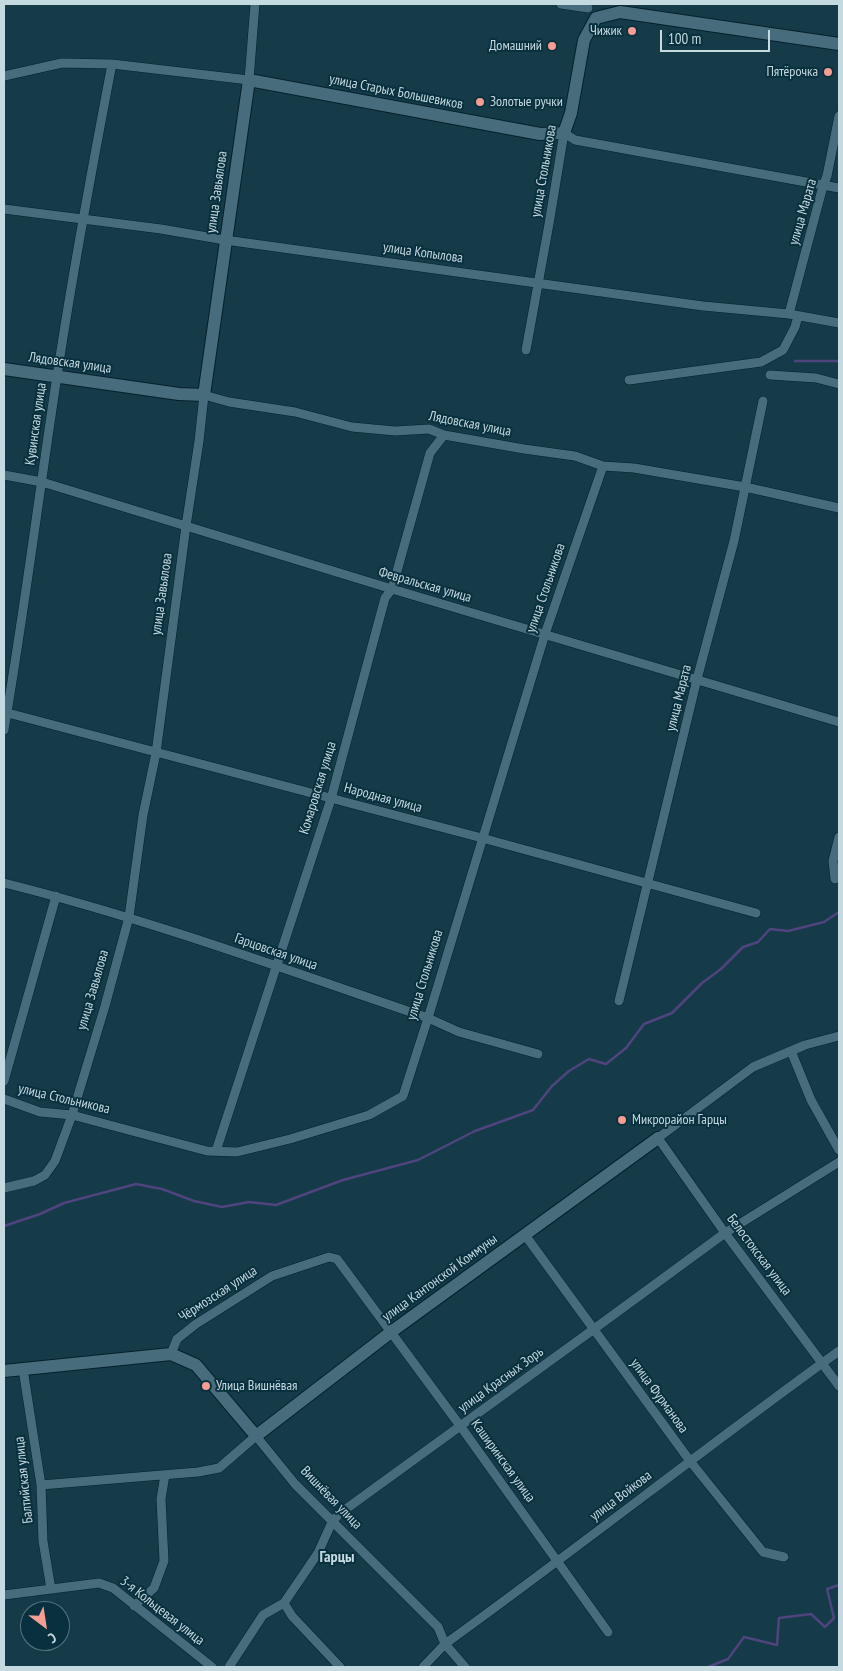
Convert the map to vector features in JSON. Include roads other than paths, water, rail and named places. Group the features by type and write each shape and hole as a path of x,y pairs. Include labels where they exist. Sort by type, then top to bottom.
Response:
{"main road":[{"path":"591,10 620,12 839,44"},
{"name":"улица Стольникова","path":"564,133 571,113 591,10"},
{"name":"улица Старых Большевиков","path":"249,80 540,134 564,133"},
{"name":"улица Завьялова","path":"204,395 249,80"},
{"name":"Лядовская улица","path":"4,370 179,394 204,395"},
{"name":"улица Кантонской Коммуны","path":"256,1436 391,1332 658,1138"},
{"path":"4,1371 171,1354"},
{"name":"Вишнёвая улица","path":"171,1354 196,1365 256,1436"}],"street":[{"name":"улица Завьялова","path":"249,80 255,4"},
{"path":"561,4 591,10"},
{"name":"улица Старых Большевиков","path":"4,76 62,63 112,64 249,80"},
{"name":"Кувинская улица","path":"4,730 5,712 82,218 112,64"},
{"name":"улица Марата","path":"630,380 761,362 783,350 795,327 794,315 823,186 827,176 839,116"},
{"name":"улица Старых Большевиков","path":"564,133 575,140 839,188"},
{"name":"улица Стольникова","path":"526,350 564,133"},
{"name":"улица Копылова","path":"4,210 82,218 226,240 702,306 794,315 839,322"},
{"path":"770,375 816,378 839,384"},
{"name":"улица Завьялова","path":"4,1188 34,1181 45,1175 55,1161 72,1115 105,1006 129,917 143,815 156,753 204,395"},
{"name":"Лядовская улица","path":"204,395 229,402 295,412 352,427 395,431 429,429 444,435 575,456 603,466 634,468 745,487 839,508"},
{"name":"улица Марата","path":"619,1002 697,679 734,541 763,401"},
{"name":"Комаровская улица","path":"216,1151 278,967 331,799 385,598 392,589 430,453 444,435"},
{"name":"улица Стольникова","path":"4,1099 40,1112 72,1115 208,1151 237,1152 290,1139 369,1115 403,1096 545,634 603,466"},
{"name":"Февральская улица","path":"4,475 42,482 392,589 839,722"},
{"name":"Народная улица","path":"5,712 482,838 756,913"},
{"path":"835,879 834,861 839,837"},
{"name":"Гарцовская улица","path":"4,883 129,917 201,940 428,1018 459,1032 538,1054"},
{"path":"4,1081 56,896"},
{"name":"улица Кантонской Коммуны","path":"658,1138 754,1067 805,1045 839,1036"},
{"path":"791,1051 811,1100 839,1150"},
{"name":"Белостокская улица","path":"658,1138 839,1386"},
{"name":"улица Красных Зорь","path":"229,1667 263,1615 284,1603 318,1552 332,1522 339,1514 725,1232 839,1162"},
{"name":"улица Фурманова","path":"525,1235 690,1461 763,1552 784,1557"},
{"name":"Чёрмозская улица","path":"171,1354 177,1339 196,1324 272,1276 329,1257 337,1260"},
{"name":"Каширинская улица","path":"337,1260 461,1426 608,1632"},
{"name":"улица Войкова","path":"423,1667 445,1644 839,1351"},
{"name":"Балтийская улица","path":"23,1370 41,1485 43,1541 51,1588"},
{"name":"улица Кантонской Коммуны","path":"41,1485 198,1472 218,1468 256,1436"},
{"name":"Вишнёвая улица","path":"256,1436 295,1484 438,1627 445,1644 465,1667"},
{"path":"134,1606 154,1588 164,1561 161,1500 165,1475"},
{"name":"3-я Кольцевая улица","path":"4,1595 99,1583 113,1588 212,1667"},
{"path":"284,1603 292,1616 340,1667"}],"waterway":[{"path":"795,361 839,361"},
{"path":"4,1226 40,1214 64,1203 136,1184 162,1189 194,1201 222,1207 249,1202 276,1205 343,1180 418,1160 475,1131 533,1110 552,1086 569,1071 589,1059 606,1064 626,1048 644,1024 672,1013 702,983 721,969 743,947 758,942 770,929 788,931 824,922 839,912"},
{"path":"708,1667 728,1659 744,1637 777,1645 779,1618 811,1614 825,1627 834,1618 827,1589 839,1585"}],"place":[{"name":"Чижик","path":"632,31"},
{"name":"Домашний","path":"552,46"},
{"name":"Пятёрочка","path":"828,72"},
{"name":"Золотые ручки","path":"480,102"},
{"name":"Микрорайон Гарцы","path":"622,1120"},
{"name":"Улица Вишнёвая","path":"206,1386"}],"district":[{"name":"Гарцы","path":"337,1557"}]}
